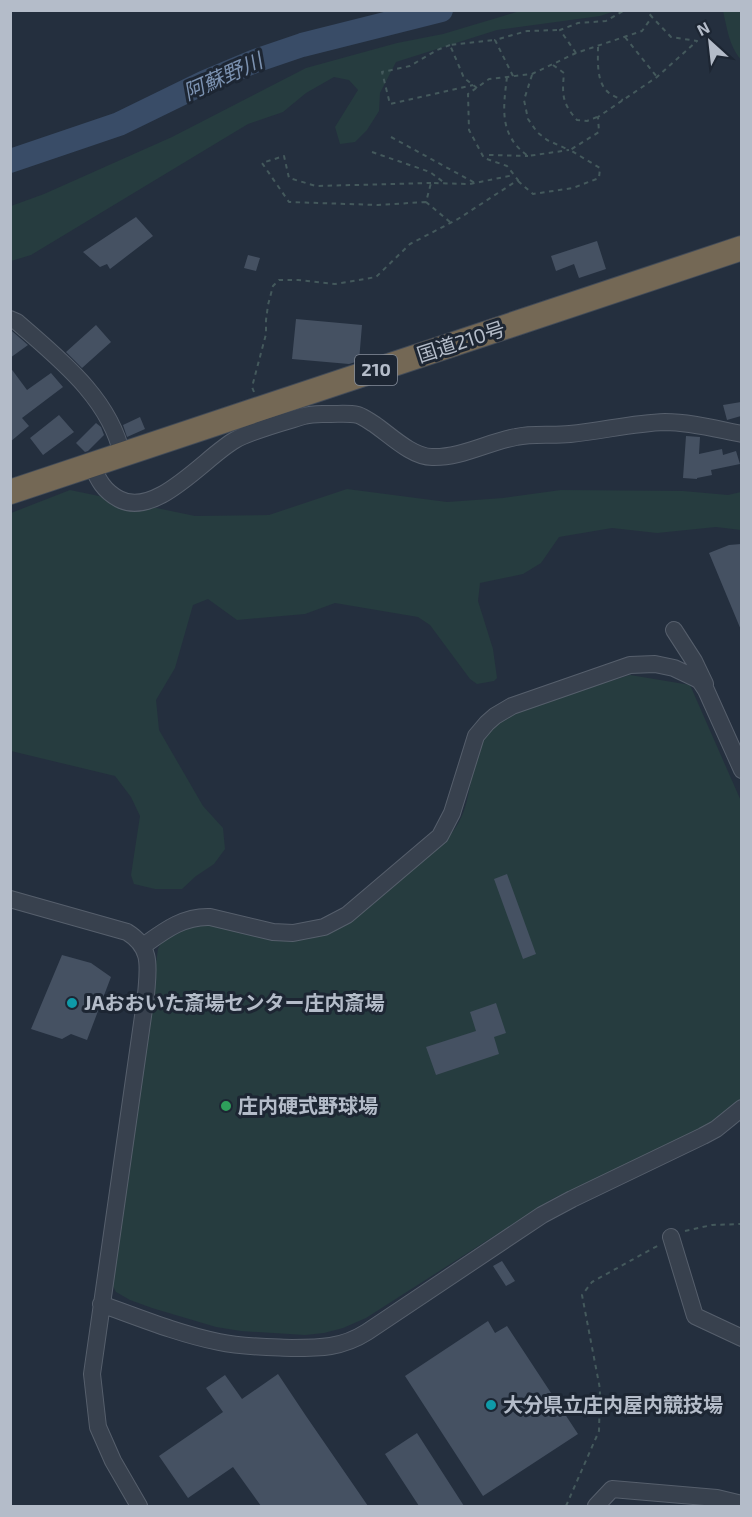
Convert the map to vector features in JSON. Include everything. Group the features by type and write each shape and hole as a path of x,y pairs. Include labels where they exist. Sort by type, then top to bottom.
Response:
{"highway":[{"name":"国道210号","path":"10,492 741,248"}],"street":[{"path":"10,320 16,322 79,378 109,420 116,433 122,455"},
{"path":"92,465 105,490 122,501 136,503 146,501 180,483 233,440 311,414 360,415 413,452 424,457 456,454 521,436 575,434 665,422 687,423 741,434"},
{"path":"674,630 694,661 741,770"},
{"path":"143,946 180,922 201,917 210,917 273,932 292,933 324,927 347,915 440,836 453,813 476,736 487,723 512,706 622,667 639,664 663,665 682,671 700,681 710,696"},
{"path":"10,899 127,932 143,946 148,963 146,995 92,1374 98,1427 113,1461 139,1506"},
{"path":"101,1304 187,1334 221,1342 253,1347 310,1348 343,1344 367,1332 542,1215 703,1136 716,1129 741,1108"},
{"path":"671,1237 695,1316 741,1338"},
{"path":"596,1506 612,1489 717,1498 741,1504"}],"path":[{"path":"473,85 390,104 382,72 410,66 450,45 495,40 527,31 560,30 578,23 606,21 628,10"},
{"path":"553,65 564,73 562,93 568,110 577,120 587,121 598,117 657,77 697,41 671,37 646,10"},
{"path":"532,75 524,100 528,119 537,132 547,140 570,150 600,168 598,178 573,188 532,194 507,166 484,158 469,130 468,94 489,79 532,75 576,54 642,31 652,17"},
{"path":"560,30 576,54"},
{"path":"625,37 657,77"},
{"path":"495,40 513,76"},
{"path":"450,45 464,78 477,88"},
{"path":"597,46 601,84 608,93 623,100"},
{"path":"507,77 504,120 517,148 528,156"},
{"path":"489,155 528,156 570,150 599,132 598,117"},
{"path":"391,137 476,183"},
{"path":"372,152 430,172 446,184"},
{"path":"450,222 426,202 378,205 289,202 262,163 284,156 290,178 316,186 476,183 514,175"},
{"path":"260,409 252,387 266,334 268,304 273,286 279,280 298,279 335,284 376,277 410,244 518,180"},
{"path":"426,202 430,183"},
{"path":"566,1506 599,1431 600,1389 582,1295 592,1282 671,1237 688,1230 712,1225 741,1224"}],"green space":[{"path":"520,11 615,11 600,16 497,30 396,62 380,93 379,111 367,130 355,142 340,144 335,127 358,90 349,80 334,77 306,93 283,112 248,124 31,255 11,261 11,206 44,194 172,137 306,68 397,43 443,34"},
{"path":"723,11 741,11 741,60 731,43"},
{"path":"347,489 447,502 503,498 561,490 683,491 728,495 741,492 741,530 716,527 657,533 612,528 559,537 541,563 523,574 480,583 478,601 493,649 497,678 494,681 477,684 470,679 430,625 418,617 335,603 305,614 237,620 208,599 193,605 175,668 156,700 159,730 203,806 223,828 225,849 214,864 182,889 155,889 134,884 131,875 140,816 131,797 115,776 11,751 11,513 70,490 195,516 269,515"},
{"path":"630,675 690,685 741,801 741,1099 728,1112 708,1126 552,1199 366,1318 343,1328 305,1335 241,1331 216,1327 152,1308 116,1292 111,1282 158,949 162,941 178,929 208,924 285,940 317,937 332,931 451,834 464,809 476,749 493,727 514,711"}],"building":[{"path":"136,217 153,236 110,269 107,264 100,267 83,252"},
{"path":"597,241 606,269 579,278 574,264 556,271 551,256"},
{"path":"248,255 260,258 256,271 244,268"},
{"path":"296,319 362,325 359,361 349,364 292,359"},
{"path":"96,325 111,342 82,368 66,352"},
{"path":"12,331 28,345 10,358 10,332"},
{"path":"10,367 27,390 51,373 63,387 22,418 29,426 10,442"},
{"path":"741,402 741,416 727,420 723,405"},
{"path":"59,415 74,432 43,455 30,438"},
{"path":"140,417 145,429 127,437 123,425"},
{"path":"96,423 101,427 104,435 85,452 76,443"},
{"path":"686,436 700,437 699,454 722,449 723,455 736,451 740,464 711,470 712,475 697,479 683,478"},
{"path":"741,544 741,630 709,553 729,545"},
{"path":"507,874 536,954 523,959 494,879"},
{"name":"JAおおいた斎場センター庄内斎場","path":"62,955 91,963 111,977 87,1040 71,1034 62,1039 31,1029"},
{"path":"496,1003 506,1033 494,1037 499,1054 436,1075 426,1047 476,1031 470,1012"},
{"path":"502,1261 515,1281 506,1286 493,1266"},
{"name":"大分県立庄内屋内競技場","path":"488,1321 495,1333 507,1326 578,1434 483,1496 405,1376"},
{"path":"278,1374 368,1506 261,1506 233,1467 188,1498 159,1456 223,1412 206,1388 225,1375 242,1399"},
{"path":"417,1433 464,1506 419,1506 385,1454"}],"waterway":[{"name":"阿蘇野川","path":"10,161 119,124 205,82 255,61 302,45 441,10"}],"place":[{"name":"JAおおいた斎場センター庄内斎場","path":"72,1003"},
{"name":"庄内硬式野球場","path":"226,1106"},
{"name":"大分県立庄内屋内競技場","path":"491,1405"}]}
